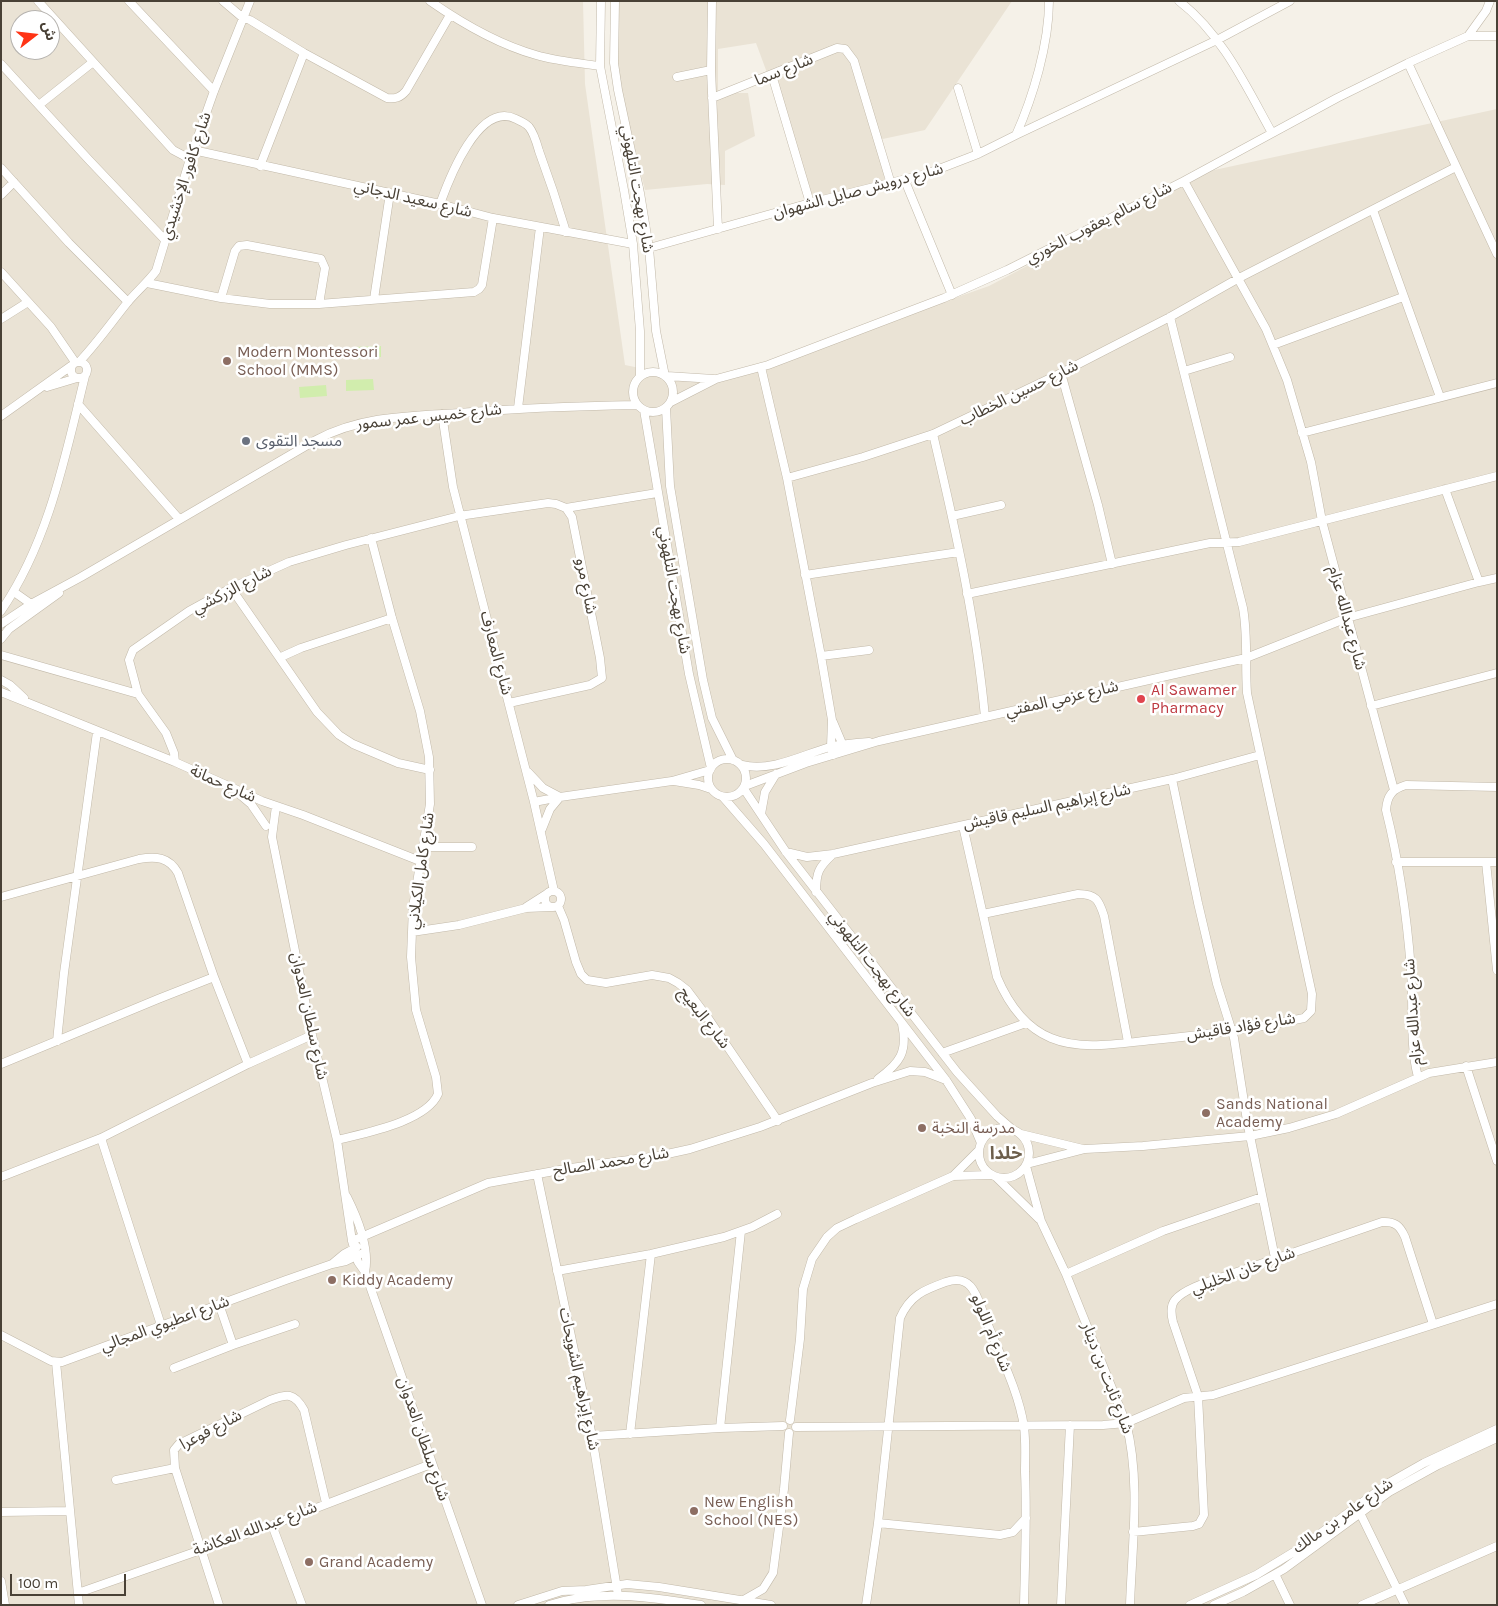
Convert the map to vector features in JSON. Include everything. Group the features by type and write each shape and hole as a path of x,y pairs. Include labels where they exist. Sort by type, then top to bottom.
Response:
{"street":[{"path":"38,1 173,150 190,159"},
{"path":"129,1 214,91"},
{"path":"223,1 243,18 250,20 304,53 387,98 397,98 406,91 450,15"},
{"name":"شارع كافور الإخشيدي","path":"1,416 78,364 101,338 128,302 156,271 193,150 250,1"},
{"path":"430,1 450,15 486,35 520,50 537,56 600,66"},
{"name":"شارع بهجت التلهوني","path":"601,1 600,66 633,244 640,331 640,376"},
{"name":"شارع بهجت التلهوني","path":"615,1 614,63 640,193 649,248 656,331 666,376"},
{"path":"712,1 711,70 718,229"},
{"path":"1016,135 1026,112 1034,85 1049,14 1049,1"},
{"path":"1179,1 1199,18 1217,40 1247,87 1272,132"},
{"name":"شارع درويش صايل الشهوان","path":"649,248 810,203 904,181 978,154 1217,40 1290,1"},
{"path":"1468,36 1486,11 1490,1"},
{"name":"شارع سالم يعقوب الخوري","path":"668,405 716,379 761,367 952,295 1007,270 1184,181 1272,132 1408,63 1468,36 1497,36"},
{"name":"شارع سما","path":"712,98 837,48 845,49 854,61 892,184"},
{"path":"260,166 304,53"},
{"path":"39,105 93,62"},
{"path":"1408,63 1497,254"},
{"path":"1,64 165,240"},
{"path":"677,77 711,70"},
{"path":"772,75 810,203"},
{"path":"958,88 978,154"},
{"path":"440,204 452,170 466,147 490,121 498,116 506,115 514,117 530,128 566,232"},
{"name":"شارع سعيد الدجاني","path":"193,150 440,204 493,218 633,244"},
{"name":"شارع حسين الخطاب","path":"786,478 863,457 933,434 1061,373 1170,317 1238,278 1456,167"},
{"path":"1,168 69,243 128,302"},
{"path":"904,181 952,295"},
{"name":"شارع عبدالله عزام","path":"1184,181 1273,345 1287,380 1310,462 1322,521 1394,790 1389,794 1386,810 1396,862 1411,969 1414,1052 1418,1077"},
{"path":"1,195 14,182"},
{"path":"374,299 390,194"},
{"path":"1373,210 1440,397"},
{"path":"147,283 221,298 270,304 319,304 465,292 479,289 482,285 493,218"},
{"path":"518,408 540,227"},
{"path":"221,298 235,251 239,246 247,245 321,259 325,268 319,304"},
{"path":"1,272 51,327 78,364 88,370 80,377 78,404 51,510 14,592 1,611"},
{"path":"1273,345 1403,296"},
{"path":"1,319 28,302"},
{"name":"شارع فؤاد قاقيش","path":"963,826 997,977 1008,1001 1026,1023 1048,1037 1060,1042 1087,1044 1232,1032 1304,1018 1311,1011 1313,1001 1247,694 1247,628 1244,608 1170,317"},
{"path":"1184,371 1230,357"},
{"path":"78,364 71,374 80,377"},
{"path":"761,367 786,478 821,656 832,720 831,747 833,755"},
{"path":"652,372 659,372 666,376 674,391 668,405 655,412 641,407 635,400 633,390 636,380 640,376 652,372"},
{"path":"1061,373 1098,505 1112,564"},
{"name":"شارع سالم يعقوب الخوري","path":"666,376 716,379"},
{"name":"شارع كافور الإخشيدي","path":"43,388 80,377"},
{"path":"1302,433 1497,383"},
{"path":"78,404 179,519"},
{"name":"شارع بهجت التلهوني","path":"668,405 669,480 703,680 712,718 733,760"},
{"name":"شارع بهجت التلهوني","path":"641,407 689,674 710,769"},
{"name":"شارع خميس عمر سمور","path":"1,624 31,604 81,577 330,432 365,421 442,414 518,408 641,407"},
{"name":"شارع المعارف","path":"442,414 459,516 542,833 551,892"},
{"path":"933,434 952,516 967,594 985,717"},
{"path":"967,594 1210,543 1228,543 1497,476"},
{"path":"1445,489 1479,582"},
{"path":"459,516 548,503 566,508 657,492"},
{"path":"952,516 1001,505"},
{"name":"شارع مرو","path":"509,703 590,684 602,678 600,658 572,517 566,508"},
{"name":"شارع الزركشي","path":"175,762 174,753 166,734 138,694 129,660 134,650 189,611 231,588 289,562 371,538 459,516"},
{"name":"شارع كامل الكيلاني","path":"336,1140 409,1118 432,1104 438,1094 436,1077 416,1010 411,957 413,907 430,804 430,770 427,742 371,538"},
{"path":"804,574 959,552"},
{"name":"شارع خميس عمر سمور","path":"1,639 9,628 81,577"},
{"name":"شارع عزمي المفتي","path":"742,765 755,767 773,765 831,747 844,748 879,741 1246,658 1347,618 1497,578"},
{"path":"231,588 317,712 339,735 359,747 398,763 430,770"},
{"path":"14,592 31,604"},
{"path":"280,657 308,645 392,618"},
{"path":"821,656 869,650"},
{"path":"1,655 138,694"},
{"path":"1371,706 1497,673"},
{"name":"شارع حمانة","path":"1,680 10,685 27,701"},
{"name":"شارع حمانة","path":"1,692 175,762 262,801 420,861"},
{"path":"832,720 844,748"},
{"path":"56,1041 97,732"},
{"name":"شارع عزمي المفتي","path":"745,787 806,763 833,755 844,748"},
{"name":"شارع إبراهيم السليم قاقيش","path":"786,852 807,857 834,854 918,834 963,826 1172,780 1260,755"},
{"path":"534,802 672,781 710,769 720,760 733,760 742,765 746,775 745,787 735,796 723,797 711,789 699,785 672,781"},
{"path":"525,769 536,782 550,793 560,797"},
{"path":"710,769 708,780 711,789"},
{"path":"761,814 765,792 776,774"},
{"path":"1172,780 1217,984 1232,1032 1250,1136 1275,1258"},
{"path":"1394,790 1406,785 1497,787"},
{"name":"شارع بهجت التلهوني","path":"745,787 786,852 942,1053 974,1092 997,1116 1017,1132"},
{"path":"233,789 250,804 266,826"},
{"path":"542,833 547,815 560,797"},
{"name":"شارع بهجت التلهوني","path":"723,797 764,844 946,1080 971,1119 980,1146"},
{"name":"شارع سلطان العدوان","path":"262,801 266,826 272,837 312,1036 336,1140 346,1195 347,1217 356,1257 365,1272 482,1605"},
{"name":"شارع سلطان العدوان","path":"272,837 276,806"},
{"path":"424,847 472,847"},
{"path":"816,892 819,869 834,854"},
{"path":"1,897 150,857 164,859 169,862 178,873 214,977 248,1064"},
{"path":"1396,862 1497,862"},
{"path":"1486,862 1497,970"},
{"path":"551,892 545,901 554,906"},
{"path":"412,932 459,925 526,908 554,906 561,901 560,895 551,892"},
{"path":"526,908 551,892"},
{"path":"983,914 1078,894 1088,894 1096,898 1104,916 1128,1042"},
{"name":"شارع البعيج","path":"554,906 564,920 576,962 581,974 587,980 606,983 652,975 668,978 687,990 778,1121"},
{"path":"1,1064 158,998 214,977"},
{"name":"شارع محمد الصالح","path":"872,1083 889,1070 904,1050 902,1022"},
{"path":"942,1053 1026,1023"},
{"path":"1,1177 101,1138 248,1064 312,1036"},
{"path":"1026,1165 1085,1149 1143,1146 1250,1136 1289,1128 1336,1114 1371,1100 1418,1077 1440,1070 1497,1062"},
{"path":"1466,1066 1497,1162"},
{"name":"شارع محمد الصالح","path":"353,1245 363,1245 479,1186 498,1180 658,1156 714,1142 778,1121 872,1083 910,1071 918,1070 930,1073 946,1080"},
{"path":"796,1427 795,1431 789,1433 784,1431 800,1339 803,1289 809,1268 819,1246 827,1237 837,1228 952,1176 980,1146 985,1136 998,1128 1085,1149"},
{"path":"952,1176 994,1176 1005,1179 1020,1173 1026,1165 1029,1148 1026,1140 1017,1132"},
{"path":"101,1138 161,1325"},
{"path":"980,1146 981,1164 994,1176"},
{"name":"شارع ثابت بن دينار","path":"1026,1165 1041,1221 1066,1274 1126,1423 1133,1452 1133,1532 1130,1605"},
{"name":"شارع إبراهيم الشويحات","path":"537,1174 592,1436 618,1595"},
{"name":"شارع ثابت بن دينار","path":"994,1176 1041,1221"},
{"name":"شارع سلطان العدوان","path":"346,1195 356,1218 363,1245 365,1272"},
{"path":"1066,1274 1163,1231 1262,1197"},
{"path":"557,1271 651,1254 724,1237 777,1214"},
{"name":"شارع خان الخليلي","path":"1133,1532 1192,1526 1199,1524 1203,1520 1205,1507 1198,1396 1173,1322 1172,1306 1175,1300 1187,1291 1275,1258 1382,1222 1393,1222 1405,1237 1432,1324"},
{"path":"720,1428 741,1231"},
{"name":"شارع اعطيوي المجالي","path":"332,1264 353,1245"},
{"name":"شارع اعطيوي المجالي","path":"56,1362 69,1360 219,1304 356,1257 363,1245"},
{"path":"630,1434 651,1254"},
{"name":"شارع أم اللولو","path":"866,1605 878,1523 900,1318 909,1301 917,1295 928,1289 955,1280 967,1283 977,1296 1006,1370 1024,1426 1026,1518 1024,1605"},
{"path":"219,1304 233,1345"},
{"path":"796,1427 1024,1426 1126,1423 1178,1400 1219,1393 1497,1304"},
{"path":"174,1368 295,1324"},
{"path":"1,1335 46,1359 56,1362 79,1605"},
{"name":"شارع فوعرا","path":"219,1605 175,1468 174,1450 184,1440 270,1400 284,1395 290,1396 300,1403 304,1410 326,1503"},
{"path":"592,1436 794,1422 796,1427"},
{"path":"1060,1605 1070,1425"},
{"path":"742,1601 763,1589 773,1573 789,1433"},
{"name":"شارع عامر بن مالك","path":"1214,1605 1243,1592 1275,1574 1389,1492 1495,1436"},
{"name":"شارع عامر بن مالك","path":"1190,1605 1256,1575 1302,1546 1387,1484 1424,1463 1495,1436"},
{"name":"شارع عبدالله العكاشة","path":"78,1593 201,1548 272,1525 431,1464"},
{"path":"116,1480 175,1468"},
{"path":"1,1512 70,1511"},
{"path":"1360,1513 1405,1605"},
{"path":"878,1523 1000,1535 1013,1532 1026,1518"},
{"path":"272,1525 302,1605"},
{"path":"1362,1605 1497,1546"},
{"path":"1275,1574 1290,1605"},
{"path":"1,1581 5,1605"},
{"path":"518,1605 562,1591 586,1590 617,1585 642,1585 771,1605"},
{"path":"549,1605 569,1600 618,1595 657,1598 699,1605"}],"shaded area":[{"path":"1,1 583,1 585,84 625,365 712,383 989,286 1205,172 1497,109 1497,1605 1,1605"},
{"path":"617,1 1012,1 925,130 878,140 885,182 814,200 756,43 718,49 718,93 748,93 755,136 725,151 725,185 707,184 645,190 615,68"}],"green space":[{"path":"381,346 381,357 354,359 354,347"},
{"path":"373,379 374,390 346,391 346,380"},
{"path":"326,385 327,396 300,398 299,387"}],"place":[{"name":"Modern Montessori School (MMS)","path":"227,361"},
{"name":"مسجد التقوى","path":"246,441"},
{"name":"Al Sawamer Pharmacy","path":"1141,699"},
{"name":"Sands National Academy","path":"1206,1113"},
{"name":"مدرسة النخبة","path":"922,1128"},
{"name":"Kiddy Academy","path":"332,1280"},
{"name":"New English School (NES)","path":"694,1511"},
{"name":"Grand Academy","path":"309,1562"}],"district":[{"name":"خلدا","path":"1006,1154"}]}
